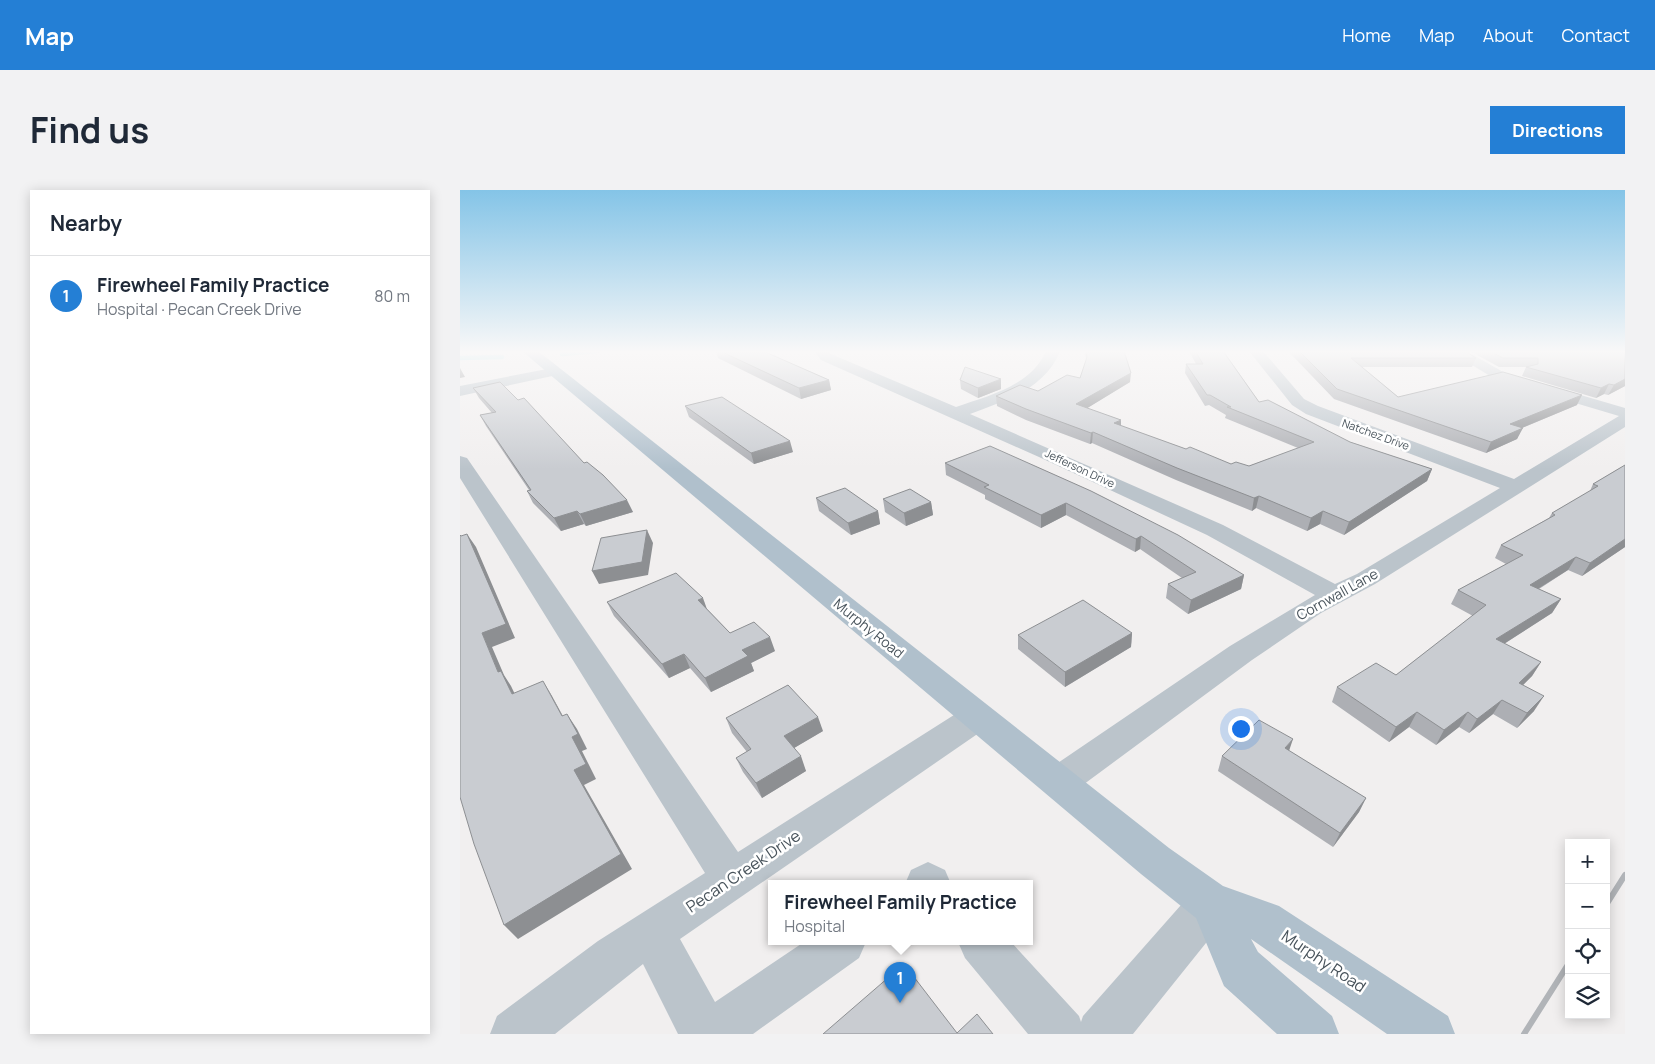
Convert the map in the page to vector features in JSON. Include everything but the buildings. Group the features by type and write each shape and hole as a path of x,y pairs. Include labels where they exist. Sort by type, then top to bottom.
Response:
{"main road":[{"name":"Murphy Road","path":"575,390 816,584 1155,861 1211,903 1264,921 1430,1034"},
{"name":"Murphy Road","path":"1211,903 1241,969 1314,1034"}],"street":[{"name":"Jefferson Drive","path":"904,390 1215,530 1335,595"},
{"path":"956,413 995,399 1012,390"},
{"name":"Natchez Drive","path":"1288,390 1298,402 1312,410 1516,487"},
{"path":"1544,390 1625,413"},
{"name":"Cornwall Lane","path":"1059,782 1241,653 1311,607 1366,580 1625,420"},
{"path":"460,462 732,878"},
{"name":"Pecan Creek Drive","path":"514,1034 614,957 977,717"},
{"path":"1101,1034 1211,903"},
{"path":"651,932 705,1034"},
{"path":"711,1034 839,945"},
{"path":"983,945 1062,1034"}],"railway":[{"path":"1610,899 1625,875"},
{"path":"1524,1034 1565,969"}],"place":[{"name":"Firewheel Family Practice","path":"900,1003"}]}
